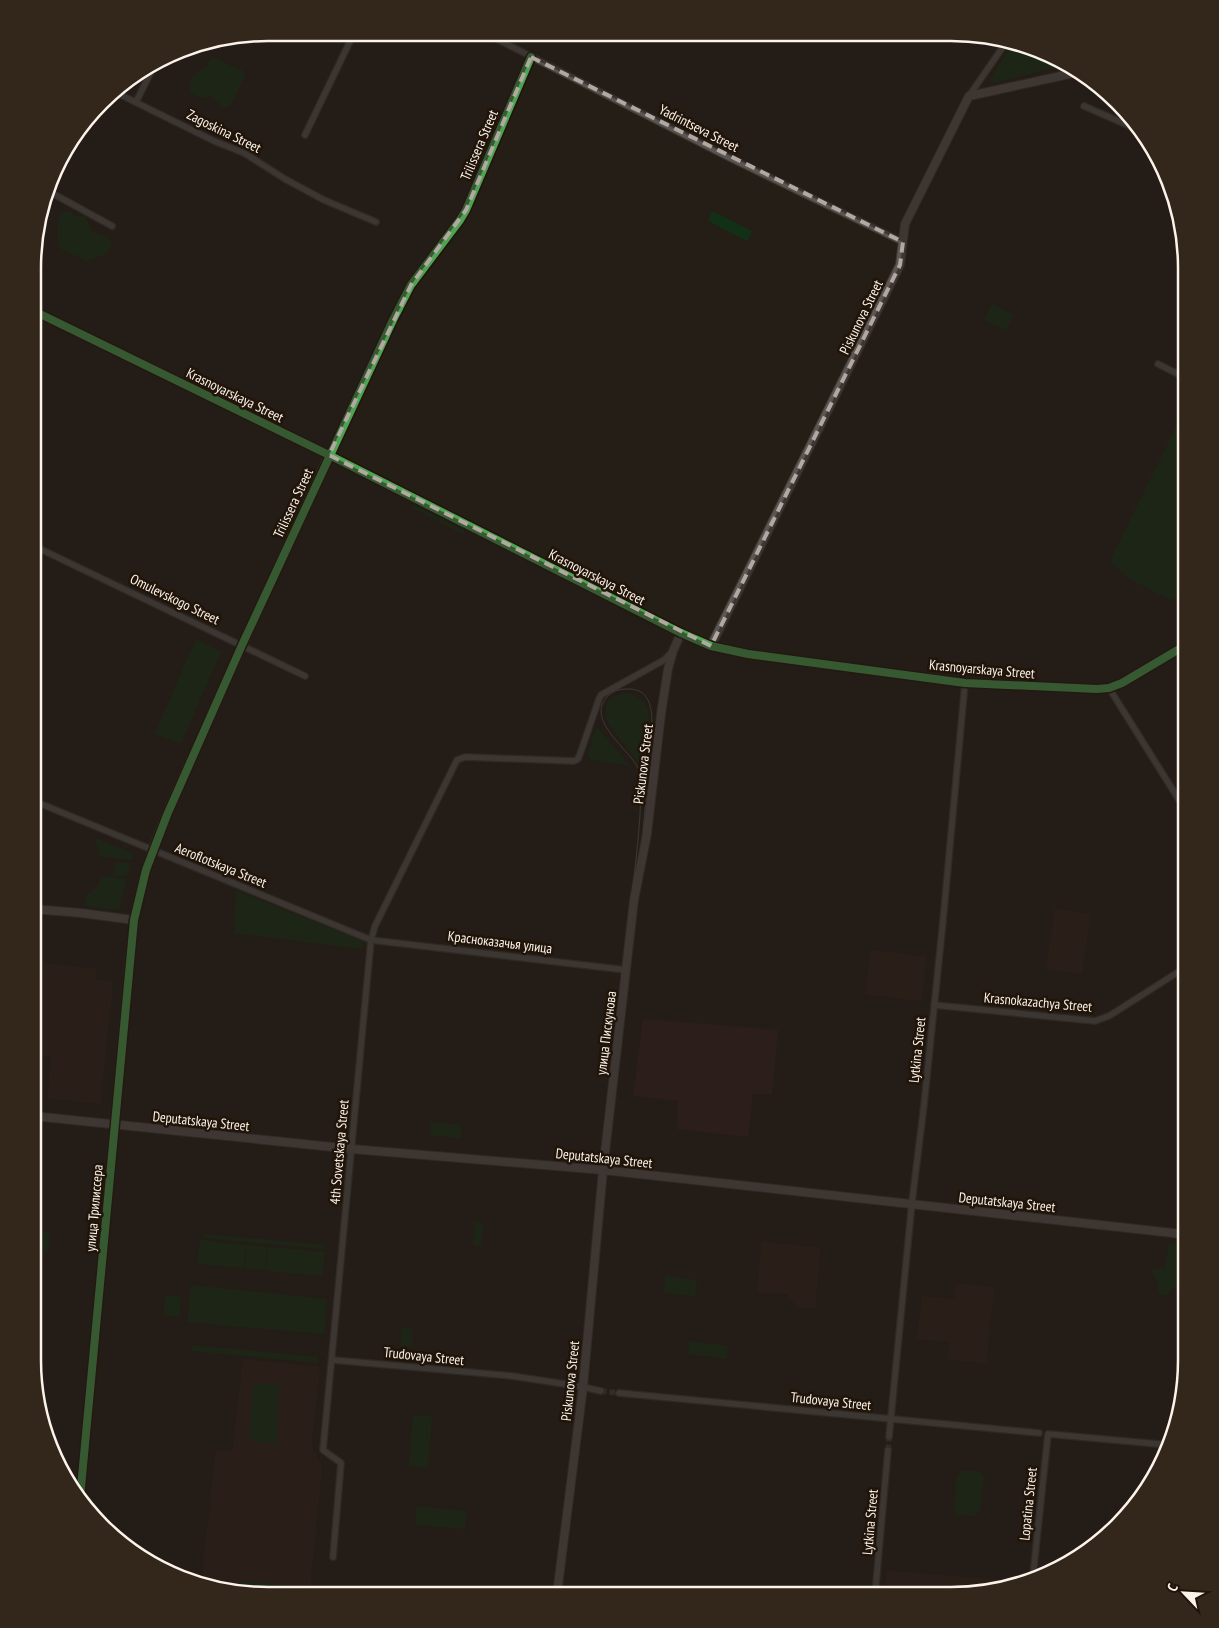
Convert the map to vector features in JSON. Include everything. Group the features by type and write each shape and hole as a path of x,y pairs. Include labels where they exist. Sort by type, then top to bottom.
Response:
{"street":[{"path":"305,135 350,41"},
{"name":"Yadrintseva Street","path":"500,41 726,156 903,242"},
{"path":"969,96 1002,48"},
{"name":"Trilissera Street","path":"134,920 140,892 167,815 329,455 411,285 455,228 466,210 531,57"},
{"path":"969,96 1068,74"},
{"path":"136,102 149,76"},
{"name":"Zagoskina Street","path":"122,95 214,141 244,153 284,179 324,200 376,222"},
{"name":"Piskunova Street","path":"711,646 900,265 905,224 969,96"},
{"path":"1084,106 1127,126"},
{"path":"53,194 112,226"},
{"name":"Krasnoyarskaya Street","path":"41,314 329,455 711,646 748,654 965,683 1097,689 1109,688 1122,683 1178,650"},
{"path":"1158,364 1178,374"},
{"name":"Omulevskogo Street","path":"41,549 305,676"},
{"name":"Piskunova Street","path":"626,970 634,900 647,834 668,669 673,651 682,633"},
{"name":"4th Sovetskaya Street","path":"333,1556 340,1462 323,1450 333,1360 371,940 375,926 457,760 465,757 574,761 578,759 601,695 664,660 673,651"},
{"name":"Lytkina Street","path":"889,1438 965,683"},
{"path":"1109,688 1178,798"},
{"name":"Aeroflotskaya Street","path":"41,804 371,940"},
{"path":"41,910 134,920"},
{"name":"улица Трилиссера","path":"81,1487 134,920"},
{"name":"Красноказачья улица","path":"371,940 626,970"},
{"name":"улица Пискунова","path":"603,1170 626,970"},
{"name":"Krasnokazachya Street","path":"934,1005 1095,1021 1109,1016 1178,972"},
{"name":"Deputatskaya Street","path":"41,1117 352,1149 603,1170 1178,1234"},
{"name":"Piskunova Street","path":"558,1587 583,1387 603,1170"},
{"name":"Deputatskaya Street","path":"1173,1233 1178,1233"},
{"name":"Trudovaya Street","path":"333,1360 512,1376 601,1391"},
{"name":"Trudovaya Street","path":"620,1393 1039,1433"},
{"name":"Lopatina Street","path":"1034,1571 1048,1434 1161,1444"},
{"name":"Lytkina Street","path":"876,1587 888,1450"}],"highlighted area":[{"path":"531,57 903,242 900,265 711,646 329,455 411,285 466,210"}],"shaded area":[{"path":"1055,909 1090,914 1082,974 1046,969"},
{"path":"871,950 926,957 921,1001 865,994"},
{"path":"41,963 96,969 95,980 113,982 100,1104 47,1098 52,1056 41,1055"},
{"path":"643,1019 778,1030 772,1094 753,1094 748,1137 677,1129 678,1101 633,1096"},
{"path":"762,1242 820,1248 815,1308 797,1307 787,1294 757,1292"},
{"path":"956,1284 994,1287 986,1363 948,1359 950,1342 917,1339 922,1296 954,1299"},
{"path":"243,1359 320,1367 311,1444 322,1468 310,1587 239,1585 202,1577 216,1450 233,1451"},
{"path":"887,1571 1003,1580 980,1585 950,1587 886,1587"}],"green space":[{"path":"1009,49 1024,53 1056,68 993,83 990,79"},
{"path":"212,57 243,71 245,75 230,107 223,107 211,96 195,96 190,87 194,76 198,71 205,68"},
{"path":"71,211 74,217 85,215 92,232 106,237 112,243 109,251 87,261 59,248 57,230 61,212"},
{"path":"712,211 752,231 747,241 708,221"},
{"path":"992,304 1014,315 1006,330 984,320"},
{"path":"1178,423 1178,596 1171,600 1130,579 1110,561"},
{"path":"414,505 464,531 463,534 413,508"},
{"path":"196,639 221,652 181,743 155,734"},
{"path":"628,693 642,701 649,714 644,777 641,766 609,725 606,718 606,707 611,699"},
{"path":"596,726 630,766 592,760 588,756"},
{"path":"95,838 134,854 132,860 100,856"},
{"path":"115,862 131,863 127,876 113,875"},
{"path":"102,876 126,879 119,910 85,906 86,896 98,886"},
{"path":"236,891 363,941 362,949 234,933"},
{"path":"431,1122 462,1125 460,1138 430,1135"},
{"path":"475,1222 483,1223 481,1246 473,1245"},
{"path":"41,1232 50,1233 48,1253 41,1252"},
{"path":"203,1234 325,1245 325,1249 203,1238"},
{"path":"200,1240 246,1245 244,1268 197,1264"},
{"path":"1169,1243 1178,1245 1178,1289 1171,1288 1168,1295 1158,1294 1158,1282 1151,1270 1165,1268"},
{"path":"247,1245 267,1247 265,1270 245,1269"},
{"path":"268,1247 325,1252 322,1276 266,1271"},
{"path":"665,1276 697,1280 695,1296 664,1293"},
{"path":"191,1285 327,1299 324,1334 187,1322"},
{"path":"165,1295 181,1297 179,1317 163,1315"},
{"path":"402,1328 413,1329 411,1347 400,1346"},
{"path":"689,1341 728,1346 727,1359 688,1354"},
{"path":"192,1345 318,1357 318,1363 192,1351"},
{"path":"254,1383 280,1385 276,1443 249,1441"},
{"path":"413,1415 432,1416 428,1468 409,1466"},
{"path":"963,1471 979,1471 984,1477 980,1510 975,1516 958,1515 954,1508 957,1476"},
{"path":"416,1506 467,1511 465,1529 415,1525"},
{"path":"240,1581 293,1586 269,1587 239,1585"}],"tunnel":[{"path":"601,1391 619,1393"},
{"path":"888,1450 889,1437"}],"tram line":[{"path":"591,1166 601,1158 637,853 642,786 639,770 605,725 602,716 602,706 611,693 627,689 636,690 647,698 651,711 652,734 639,877 607,1159 602,1167 592,1172"},
{"path":"41,1120 351,1151 592,1172 1178,1237"},
{"path":"1173,1230 1178,1230"}],"cycle path":[{"path":"81,1487 134,920 146,870 167,815 242,645 393,320 411,285 466,210 531,57"},
{"path":"41,314 329,455 681,633 711,646 748,654 965,683 1097,689 1109,688 1122,683 1178,650"}]}
